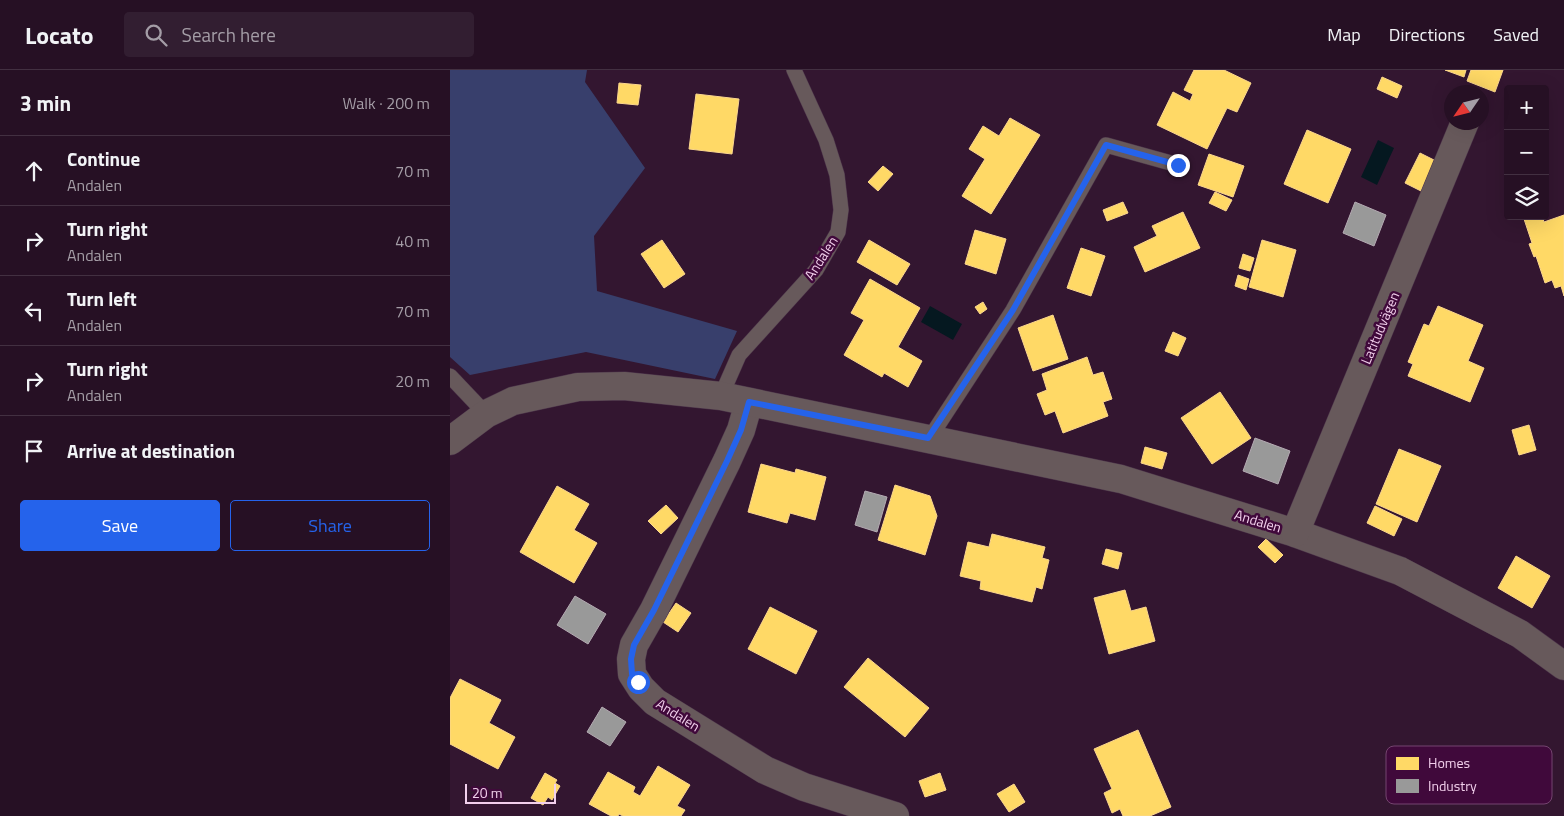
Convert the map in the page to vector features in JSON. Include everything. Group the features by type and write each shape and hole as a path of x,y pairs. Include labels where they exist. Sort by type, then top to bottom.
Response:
{"street":[{"name":"Latitudvägen","path":"1295,533 1462,130"},
{"name":"Andalen","path":"450,441 486,414 513,402 578,387 624,386 721,396 1121,479 1295,533 1400,570 1520,634 1564,666"},
{"name":"Andalen","path":"749,402 741,430 727,461 654,610 634,645 631,659 632,674 641,688 655,702 765,770 804,787 895,816"}],"lane":[{"name":"Andalen","path":"721,396 740,355 816,270 838,232 841,210 837,175 826,140 794,70"},
{"path":"928,438 1013,310 1106,145 1178,165"},
{"path":"450,376 486,414"}],"shaded area":[{"path":"450,70 587,70 585,82 645,168 594,236 597,291 737,331 715,379 586,352 470,375 450,357"},
{"path":"1378,140 1394,148 1377,185 1361,177"},
{"path":"930,306 962,324 953,340 921,322"}],"building: Homes":[{"path":"1194,70 1224,70 1251,83 1237,112 1227,108 1207,149 1157,125 1173,92 1190,101 1193,94 1184,90"},
{"path":"1445,70 1466,70 1464,77"},
{"path":"1471,70 1503,70 1495,92 1489,90 1489,85 1477,85 1467,81"},
{"path":"1382,77 1402,86 1397,98 1377,89"},
{"path":"619,83 641,85 638,105 617,103"},
{"path":"696,94 739,99 732,154 689,149"},
{"path":"1010,118 1040,135 991,214 962,196 985,159 969,149 983,126 999,136"},
{"path":"1307,130 1351,149 1328,203 1284,184"},
{"path":"1420,153 1436,161 1421,191 1405,183"},
{"path":"1209,154 1244,166 1233,197 1198,185"},
{"path":"883,166 893,174 878,191 868,182"},
{"path":"1215,192 1232,200 1226,211 1209,203"},
{"path":"1123,202 1128,213 1107,221 1103,210"},
{"path":"1183,212 1200,248 1145,272 1134,247 1157,236 1152,226"},
{"path":"1564,215 1564,296 1561,286 1555,288 1552,280 1545,283 1536,256 1534,257 1529,244 1532,243 1524,220 1543,220 1544,222"},
{"path":"975,230 1006,239 996,274 965,264"},
{"path":"662,240 685,274 664,288 641,254"},
{"path":"869,240 910,264 897,285 857,262"},
{"path":"1262,240 1296,250 1283,297 1249,287"},
{"path":"1081,248 1105,256 1091,296 1067,288"},
{"path":"1243,254 1254,258 1250,271 1239,268"},
{"path":"1238,275 1249,279 1246,290 1235,286"},
{"path":"870,279 920,308 898,347 922,361 908,387 884,373 882,377 844,355 864,320 851,313"},
{"path":"983,302 987,309 980,314 975,307"},
{"path":"1438,306 1483,325 1468,361 1484,368 1470,402 1408,376 1413,364 1408,362 1424,324 1429,326"},
{"path":"1053,315 1068,359 1033,371 1018,328"},
{"path":"1173,332 1186,338 1178,356 1165,351"},
{"path":"1087,357 1093,375 1103,372 1112,399 1103,402 1108,416 1063,433 1055,411 1045,415 1037,394 1047,390 1042,374"},
{"path":"1220,392 1251,438 1212,464 1181,418"},
{"path":"1529,425 1536,450 1519,455 1512,430"},
{"path":"1145,447 1167,453 1162,469 1141,463"},
{"path":"1399,449 1441,466 1417,522 1376,504"},
{"path":"761,464 795,473 796,469 826,477 815,520 790,513 787,523 748,512"},
{"path":"895,485 930,496 937,516 925,555 878,540"},
{"path":"557,486 589,504 574,530 597,543 574,583 520,552"},
{"path":"666,505 678,518 661,534 648,521"},
{"path":"1375,506 1402,519 1394,536 1367,523"},
{"path":"992,534 1045,547 1042,558 1049,560 1042,589 1036,587 1032,602 980,589 981,581 960,576 968,542 989,547"},
{"path":"1266,539 1283,555 1275,563 1258,547"},
{"path":"1106,549 1122,553 1118,569 1102,564"},
{"path":"1516,556 1550,576 1532,608 1498,588"},
{"path":"1125,590 1131,611 1146,607 1155,641 1109,654 1094,598"},
{"path":"676,603 691,613 678,632 663,622"},
{"path":"770,607 817,631 796,674 748,649"},
{"path":"868,658 929,708 905,737 844,687"},
{"path":"460,679 501,700 489,723 515,737 498,769 450,744 450,698"},
{"path":"1138,730 1171,807 1150,816 1123,816 1120,809 1112,813 1104,793 1112,789 1094,749"},
{"path":"658,766 690,785 677,806 685,810 681,816 623,816 619,814 618,816 611,816 589,804 608,772 635,787 633,792 640,796"},
{"path":"545,773 557,780 555,783 560,786 552,800 548,797 543,805 531,798"},
{"path":"940,773 946,790 925,797 919,781"},
{"path":"1014,784 1025,802 1009,812 997,794"}],"building: Industry":[{"path":"1355,202 1386,215 1374,246 1343,233"},
{"path":"1255,438 1290,451 1278,484 1243,471"},
{"path":"865,491 887,497 877,532 855,525"},
{"path":"575,596 606,614 588,644 557,625"},
{"path":"602,707 626,722 610,746 587,732"}],"route":[{"path":"638,682 632,674 631,659 634,645 654,610 727,461 741,430 749,402 928,438 1013,310 1106,145 1178,165"}]}
